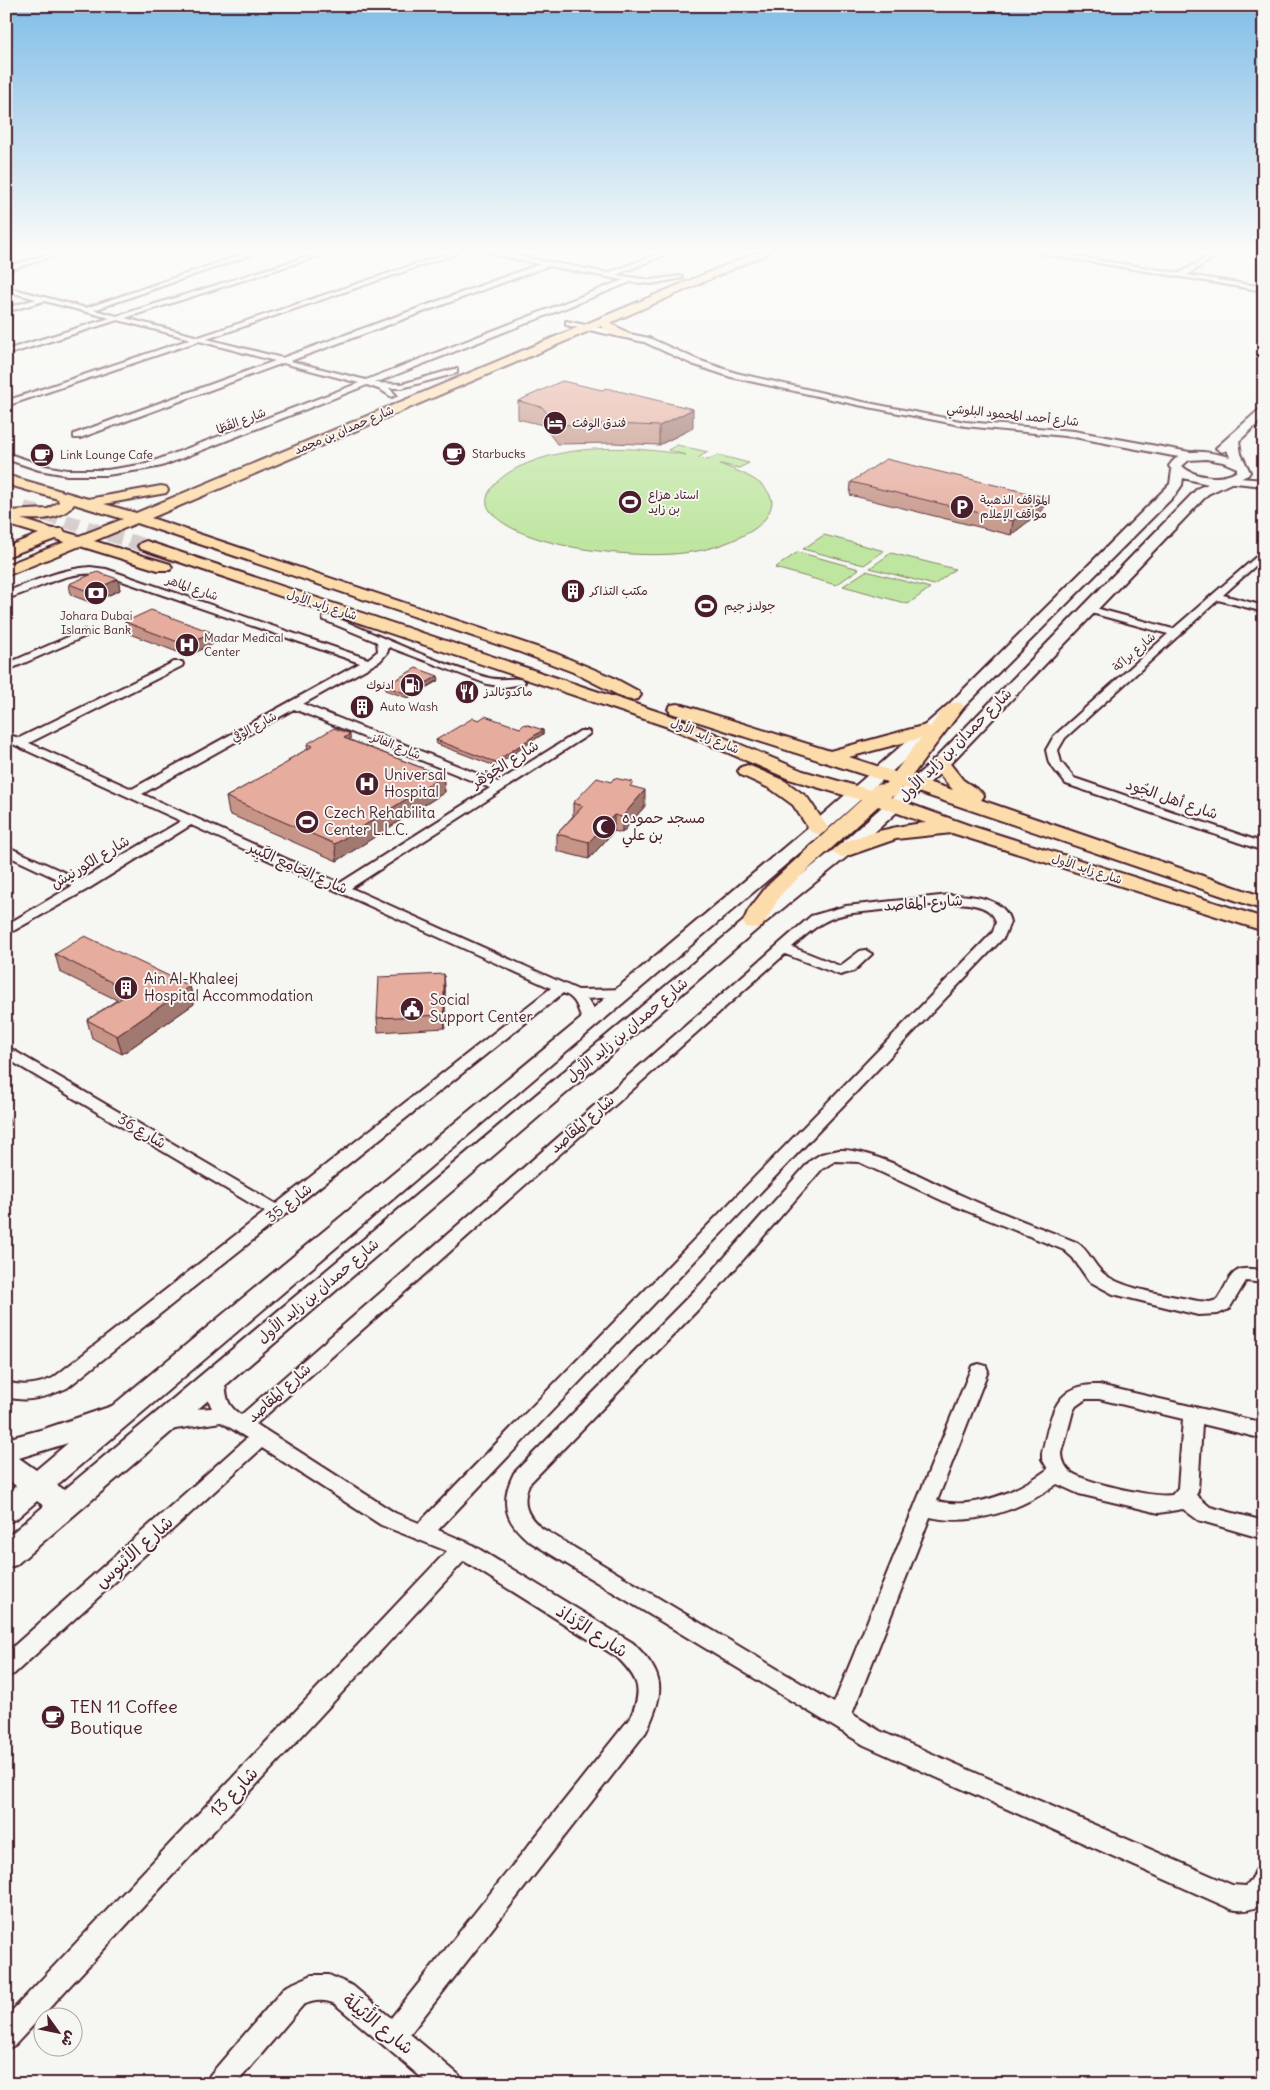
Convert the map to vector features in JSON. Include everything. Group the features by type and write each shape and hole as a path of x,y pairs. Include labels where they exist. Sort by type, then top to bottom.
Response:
{"main road":[{"name":"شارع حمدان بن محمد","path":"387,397 510,351"},
{"path":"504,362 506,357 521,351"},
{"name":"شارع حمدان بن محمد","path":"123,514 172,503 532,351"},
{"path":"1226,480 1193,477 1177,468 1178,460 1215,450 1233,440 1264,411"},
{"path":"1233,440 1233,453 1242,468"},
{"path":"1196,456 1224,458 1242,468"},
{"path":"6,550 78,530 110,516 123,514 218,474 241,460"},
{"name":"شارع حمدان بن زايد الأول","path":"6,1556 754,922 843,851 926,731 955,707 1046,619 1170,492 1176,485 1177,468"},
{"name":"شارع حمدان بن زايد الأول","path":"8,1507 37,1486 626,992 818,828 887,789 940,764 1203,491 1226,480 1241,476 1244,472 1242,468"},
{"path":"6,479 123,514 340,585 584,670 632,695"},
{"path":"6,519 78,530 113,525 123,514 165,488 107,500 82,501"},
{"path":"6,491 40,501"},
{"path":"6,514 36,515 57,510 67,503 63,495"},
{"path":"6,503 24,508"},
{"path":"172,503 167,510 168,517 175,525 192,536"},
{"path":"6,514 78,530 116,553 328,618 519,682 676,731 837,774 1046,839 1122,855"},
{"path":"6,519 18,536 16,542 6,550"},
{"path":"6,571 14,564 78,530"},
{"name":"شارع زايد الأول","path":"162,539 632,695 829,757 964,830 1264,925"},
{"name":"شارع زايد الأول","path":"146,546 676,731 796,775 887,789 1001,813 1264,904"},
{"path":"14,564 88,552 116,553"},
{"path":"754,922 759,911 774,890 887,789 955,707"},
{"path":"676,731 778,785 800,802 818,828"},
{"path":"829,757 926,731"},
{"path":"940,764 960,788 1001,813"},
{"path":"843,851 871,840 912,829 964,830"},
{"path":"6,1450 44,1440 124,1412"},
{"path":"6,1463 65,1506"},
{"path":"8,1507 39,1528"}],"street":[{"path":"6,404 164,351"},
{"path":"241,351 368,383 387,390 387,397"},
{"path":"76,436 309,351"},
{"name":"شارع القَطَا","path":"6,456 64,472 101,472 142,468 179,457 451,351"},
{"name":"شارع أحمد المحمود البلوشي","path":"648,351 702,372 739,382 945,426 1071,439 1106,445 1162,458 1177,468"},
{"name":"شارع أحمد المحمود البلوشي","path":"670,351 695,362 734,375 864,404 965,424 1074,434 1196,456"},
{"path":"377,386 402,386 454,371"},
{"path":"1242,468 1264,479"},
{"path":"1226,480 1264,483"},
{"name":"شارع براكة","path":"1070,780 1055,763 1052,750 1060,736 1264,553"},
{"name":"شارع الماهر","path":"6,596 65,572 87,569 103,571 373,661"},
{"path":"1218,596 1264,609"},
{"path":"1088,609 1177,633"},
{"path":"328,618 418,656 487,682 504,684 519,682"},
{"path":"6,668 84,633"},
{"path":"373,661 383,652 384,645 382,641"},
{"name":"شارع الوفي","path":"133,794 373,661 418,656"},
{"path":"19,743 178,664"},
{"name":"شارع الفائز","path":"294,705 500,787"},
{"name":"شارع الجَوْهَر","path":"341,888 584,733"},
{"name":"شارع الجَامِع الكَبِير","path":"6,737 569,991 601,995 626,992"},
{"name":"شارع أهل الجُود","path":"1070,780 1264,847"},
{"name":"شارع الكورنيش","path":"6,931 191,820"},
{"path":"6,850 82,886"},
{"name":"شارع المقاصد","path":"233,1420 816,919 826,914 847,909 968,900 992,907 1000,913 1004,921 1003,928 999,934 423,1532"},
{"path":"782,948 840,971 849,968 865,954"},
{"path":"569,991 586,1007 590,1022"},
{"name":"شارع 35","path":"6,1389 24,1393 37,1392 60,1383 277,1212 569,991"},
{"name":"شارع 36","path":"6,1051 277,1212"},
{"path":"1264,1277 1251,1274 1241,1275 1235,1281 1223,1306 1212,1310 1108,1284 1094,1275 1081,1254 1070,1246 958,1201 864,1158 850,1154 835,1155 821,1160 816,1165 707,1289 521,1479 514,1498 517,1516 528,1530 872,1738 1230,1898 1245,1900 1252,1898 1261,1888 1264,1878"},
{"path":"839,1719 980,1371"},
{"path":"214,1379 216,1397 233,1420"},
{"path":"1193,1414 1188,1491 1178,1502 1159,1505 1079,1486 1064,1478 1052,1459 1052,1453 1067,1401 1081,1392 1099,1392 1193,1414 1264,1431"},
{"path":"162,1424 193,1417 233,1420"},
{"name":"شارع الرَّذاذ","path":"233,1420 388,1519 462,1549 625,1650 641,1665 649,1683 648,1704 638,1725 393,2035"},
{"name":"شارع الأبْنوس","path":"6,1667 261,1438"},
{"path":"925,1507 951,1512 1000,1504 1031,1492 1059,1472"},
{"path":"1184,1497 1205,1514 1264,1530"},
{"name":"شارع 13","path":"6,2036 462,1549"},
{"name":"شارع الأَثِيلَة","path":"219,2084 294,1996 312,1988 329,1988 344,1995 450,2084"}],"green space":[{"name":"استاد هزاع بن زايد","path":"677,445 708,452 698,458 708,460 718,455 749,463 739,468 720,464 751,478 765,488 772,502 766,518 754,529 722,545 683,553 639,554 582,549 527,535 506,525 491,512 487,505 489,492 506,474 539,459 580,450 601,449 644,450 686,455 668,450"},
{"path":"824,535 884,551 864,565 803,549"},
{"path":"798,552 859,569 836,585 775,568"},
{"path":"891,553 955,569 934,585 870,568"},
{"path":"866,571 930,588 908,604 843,586"}],"building":[{"path":"562,381 602,390 606,388 693,409 659,426 613,424 557,425 542,407 518,401"},
{"path":"886,459 1045,497 1013,521 851,482"},
{"path":"97,572 118,579 90,592 69,584"},
{"path":"151,610 211,632 186,645 125,622"},
{"name":"ادنوك","path":"416,668 438,676 407,694 385,686"},
{"path":"485,716 520,728 525,724 543,730 495,762 436,740 473,718 479,720"},
{"path":"334,728 350,734 344,738 443,776 335,844 226,797 290,761 288,760 313,746 307,744"},
{"path":"597,778 611,782 614,778 633,782 630,786 645,790 622,817 614,815 589,842 557,834 583,806 573,803"},
{"path":"85,936 190,986 117,1036 87,1020 131,992 55,954"},
{"name":"Social Support Center","path":"444,974 444,1015 377,1018 379,977"}],"tunnel":[{"path":"24,508 146,546"}],"place":[{"name":"فندق الوفت","path":"555,423"},
{"name":"Starbucks","path":"454,454"},
{"name":"Link Lounge Cafe","path":"42,455"},
{"name":"استاد هزاع بن زايد","path":"630,502"},
{"name":"المواقف الذهبية مواقف الإعلام","path":"962,507"},
{"name":"مكتب التذاكر","path":"573,591"},
{"name":"Johara Dubai Islamic Bank","path":"96,593"},
{"name":"جولدز جيم","path":"706,606"},
{"name":"Madar Medical Center","path":"187,645"},
{"name":"ادنوك","path":"412,685"},
{"name":"ماكدونالدز","path":"467,692"},
{"name":"Auto Wash","path":"362,707"},
{"name":"Universal Hospital","path":"367,784"},
{"name":"Czech Rehabilita Center L.L.C.","path":"307,822"},
{"name":"مسجد حموده بن علي","path":"604,827"},
{"name":"Ain Al-Khaleej Hospital Accommodation","path":"126,988"},
{"name":"Social Support Center","path":"412,1009"},
{"name":"TEN 11 Coffee Boutique","path":"53,1717"}]}
